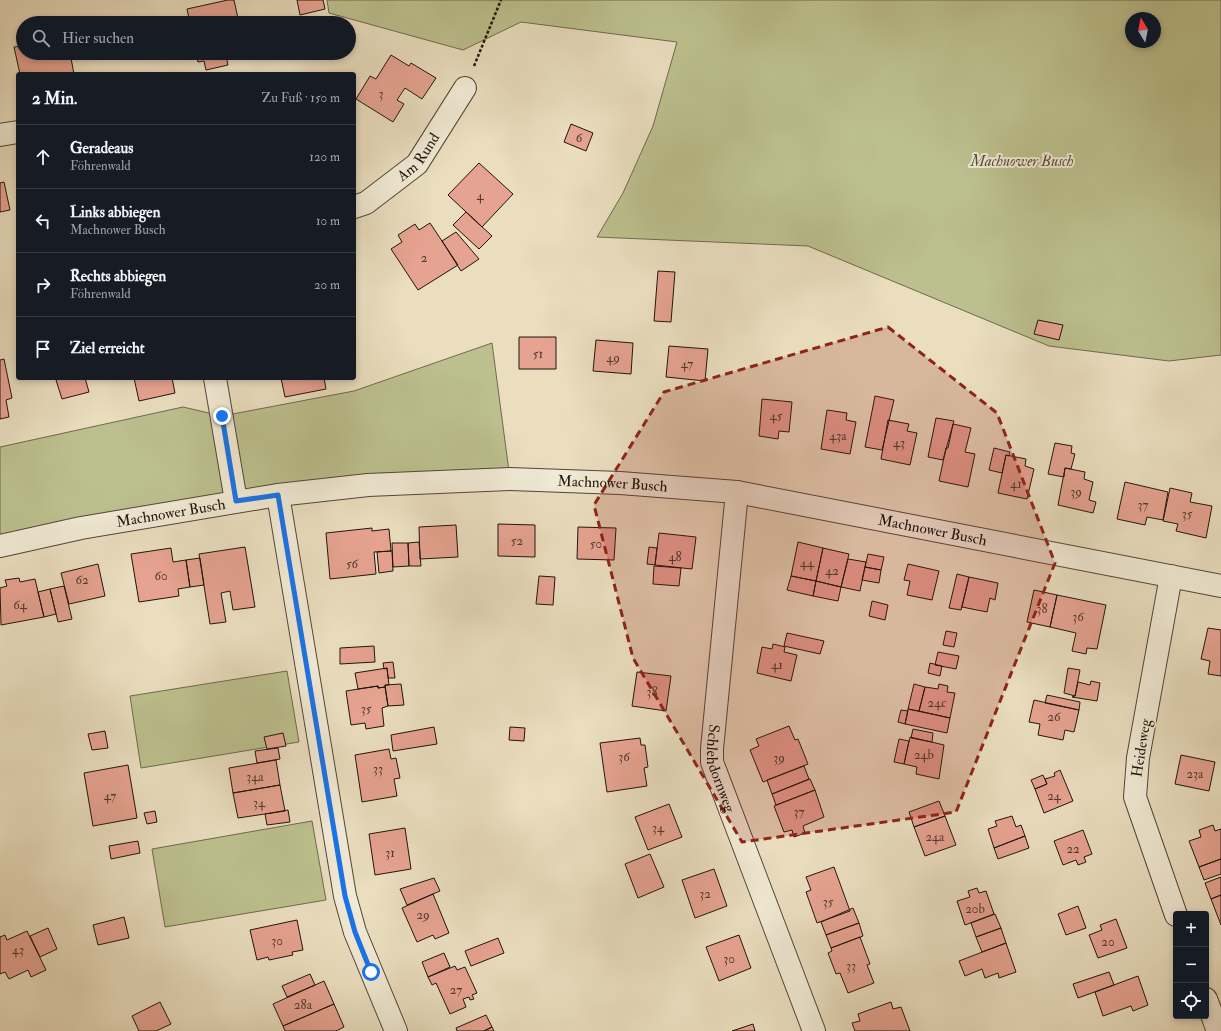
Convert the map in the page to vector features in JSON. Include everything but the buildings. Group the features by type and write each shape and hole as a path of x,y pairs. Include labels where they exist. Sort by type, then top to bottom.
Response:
{"street":[{"name":"Am Rund","path":"356,206 366,203 418,164 465,88"},
{"path":"0,135 16,132"},
{"path":"215,380 236,501"},
{"name":"Machnower Busch","path":"0,546 81,528 278,495 368,485 510,479 620,483 737,492 1221,586"},
{"name":"Schlehdornweg","path":"737,492 712,762 814,1031"},
{"path":"278,495 345,896 355,932 396,1031"},
{"name":"Heideweg","path":"1171,576 1138,758 1135,797 1175,911"},
{"path":"1209,1007 1218,1031"}],"path":[{"path":"465,88 501,0"}],"highlighted area":[{"path":"888,327 997,413 1055,563 956,812 742,842 633,658 594,505 664,392"}],"green space":[{"name":"Machnower Busch","path":"327,0 1221,0 1221,355 1169,361 1049,346 808,246 597,237 623,193 653,126 677,42 521,22 463,50 356,20 356,16 340,16 329,13"},
{"path":"492,343 510,479 368,485 0,546 0,447 183,407 222,416 354,391"},
{"path":"287,671 299,742 141,768 130,696"},
{"path":"312,821 326,900 165,927 152,849"}],"route":[{"path":"222,416 236,501 278,495 345,896 355,932 371,972"}]}
